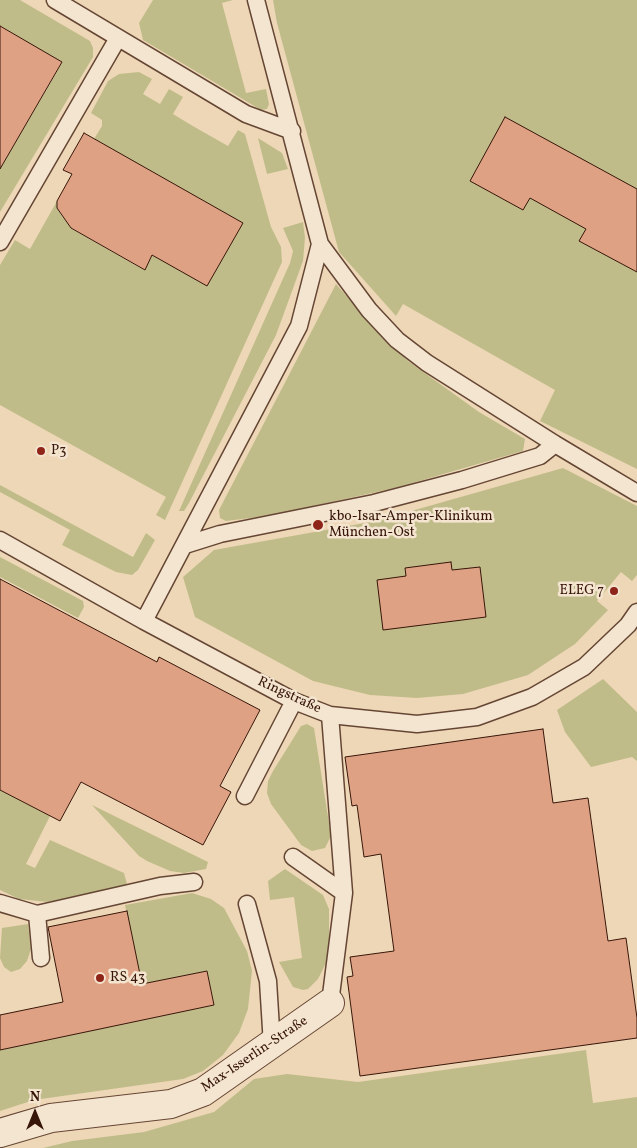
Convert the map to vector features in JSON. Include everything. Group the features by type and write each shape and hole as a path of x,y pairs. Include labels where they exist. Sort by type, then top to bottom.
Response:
{"street":[{"name":"Max-Isserlin-Straße","path":"0,1133 51,1118 171,1104 203,1092 330,1003"}],"lane":[{"path":"55,0 246,114 292,131"},
{"path":"256,0 292,131 320,244 369,310 397,340 427,363 554,444 637,492"},
{"path":"0,242 118,38"},
{"path":"144,621 299,326 320,244"},
{"path":"185,545 220,534 374,503 462,480 540,456 554,444"},
{"name":"Ringstraße","path":"0,540 144,621 294,701 330,715 417,724 477,717 532,697 584,666 628,625 637,612"},
{"path":"245,796 294,701"},
{"path":"330,715 344,893 330,1003"},
{"path":"293,857 344,893"},
{"path":"0,903 36,914 160,886 194,882"},
{"path":"247,904 268,981 272,1045"},
{"path":"36,914 41,958"}],"shaded area":[{"path":"0,0 20,0 90,41 93,48 93,57 0,212 0,169 62,63 0,26"},
{"path":"153,0 233,0 222,3 246,93 266,89 269,104 267,109 261,110 143,40 139,23"},
{"path":"273,0 637,0 637,469 540,421 555,390 403,304 396,316 339,252 277,23"},
{"path":"139,72 152,79 143,94 160,104 169,89 183,97 173,114 191,125 228,146 238,130 245,134 271,227 281,247 282,262 165,520 156,515 166,497 0,405 0,265 15,240 30,249 57,201 57,208 62,216 69,219 77,218 72,229 144,270 152,255 94,139 102,126 102,120 91,113 108,81 119,74"},
{"path":"258,138 282,153 288,169 267,174"},
{"path":"303,222 305,238 303,261 276,335 189,503 184,511 179,511 290,263 293,251 283,228"},
{"path":"336,284 371,324 408,361 479,412 525,439 523,451 395,488 267,516 226,521 220,518 219,510"},
{"path":"563,468 637,506 637,575 632,581 621,572 597,601 608,610 575,644 528,675 463,694 417,698 370,695 313,681 195,617 183,577 214,550 376,521"},
{"path":"0,485 133,557 146,533 155,540 138,570 132,575 116,572 62,545 70,530 0,492"},
{"path":"0,557 83,601 84,607 78,618 0,577"},
{"path":"603,679 637,712 637,761 632,757 591,767 565,732 557,710"},
{"path":"307,724 314,728 331,836 325,848 312,851 301,845 271,804 267,793 268,781 273,771 301,726"},
{"path":"0,790 50,816 26,864 35,868 50,840 124,873 127,884 124,888 48,902 19,899 0,890"},
{"path":"92,805 208,862 206,869 184,873 170,871 147,861 139,856"},
{"path":"285,869 323,895 329,909 329,943 326,963 318,979 308,989 303,990 293,987 279,962 302,958 294,897 270,900 268,881"},
{"path":"192,893 211,899 224,908 247,951 252,971 248,1009 239,1033 223,1055 203,1071 183,1079 34,1100 0,1111 0,1050 214,1005 207,971 142,984 125,905"},
{"path":"28,924 31,949 27,961 20,969 11,972 4,967 0,958 2,928"},
{"path":"586,1050 593,1103 637,1097 637,1148 43,1148 72,1141 144,1132 214,1112 254,1079 287,1074 358,1082"}],"building":[{"path":"0,26 62,62 0,169"},
{"path":"505,117 637,189 637,272 579,241 586,229 530,198 523,210 470,181"},
{"path":"84,133 243,223 207,286 152,255 145,270 71,228 57,208 57,201 72,174 63,170"},
{"path":"451,562 452,570 480,567 486,617 383,630 377,580 406,576 405,568"},
{"path":"0,579 157,662 159,657 260,710 220,786 231,792 203,845 81,782 60,821 0,790"},
{"path":"543,729 553,803 588,798 608,941 626,938 637,1018 637,1038 360,1076 347,977 353,976 350,957 394,951 381,854 364,857 357,805 352,806 345,757"},
{"name":"RS 43","path":"127,911 142,984 207,971 214,1005 0,1050 0,1015 63,1002 48,927"}],"place":[{"name":"P3","path":"41,451"},
{"name":"kbo-Isar-Amper-Klinikum München-Ost","path":"318,525"},
{"name":"ELEG 7","path":"614,591"},
{"name":"RS 43","path":"100,978"}]}
